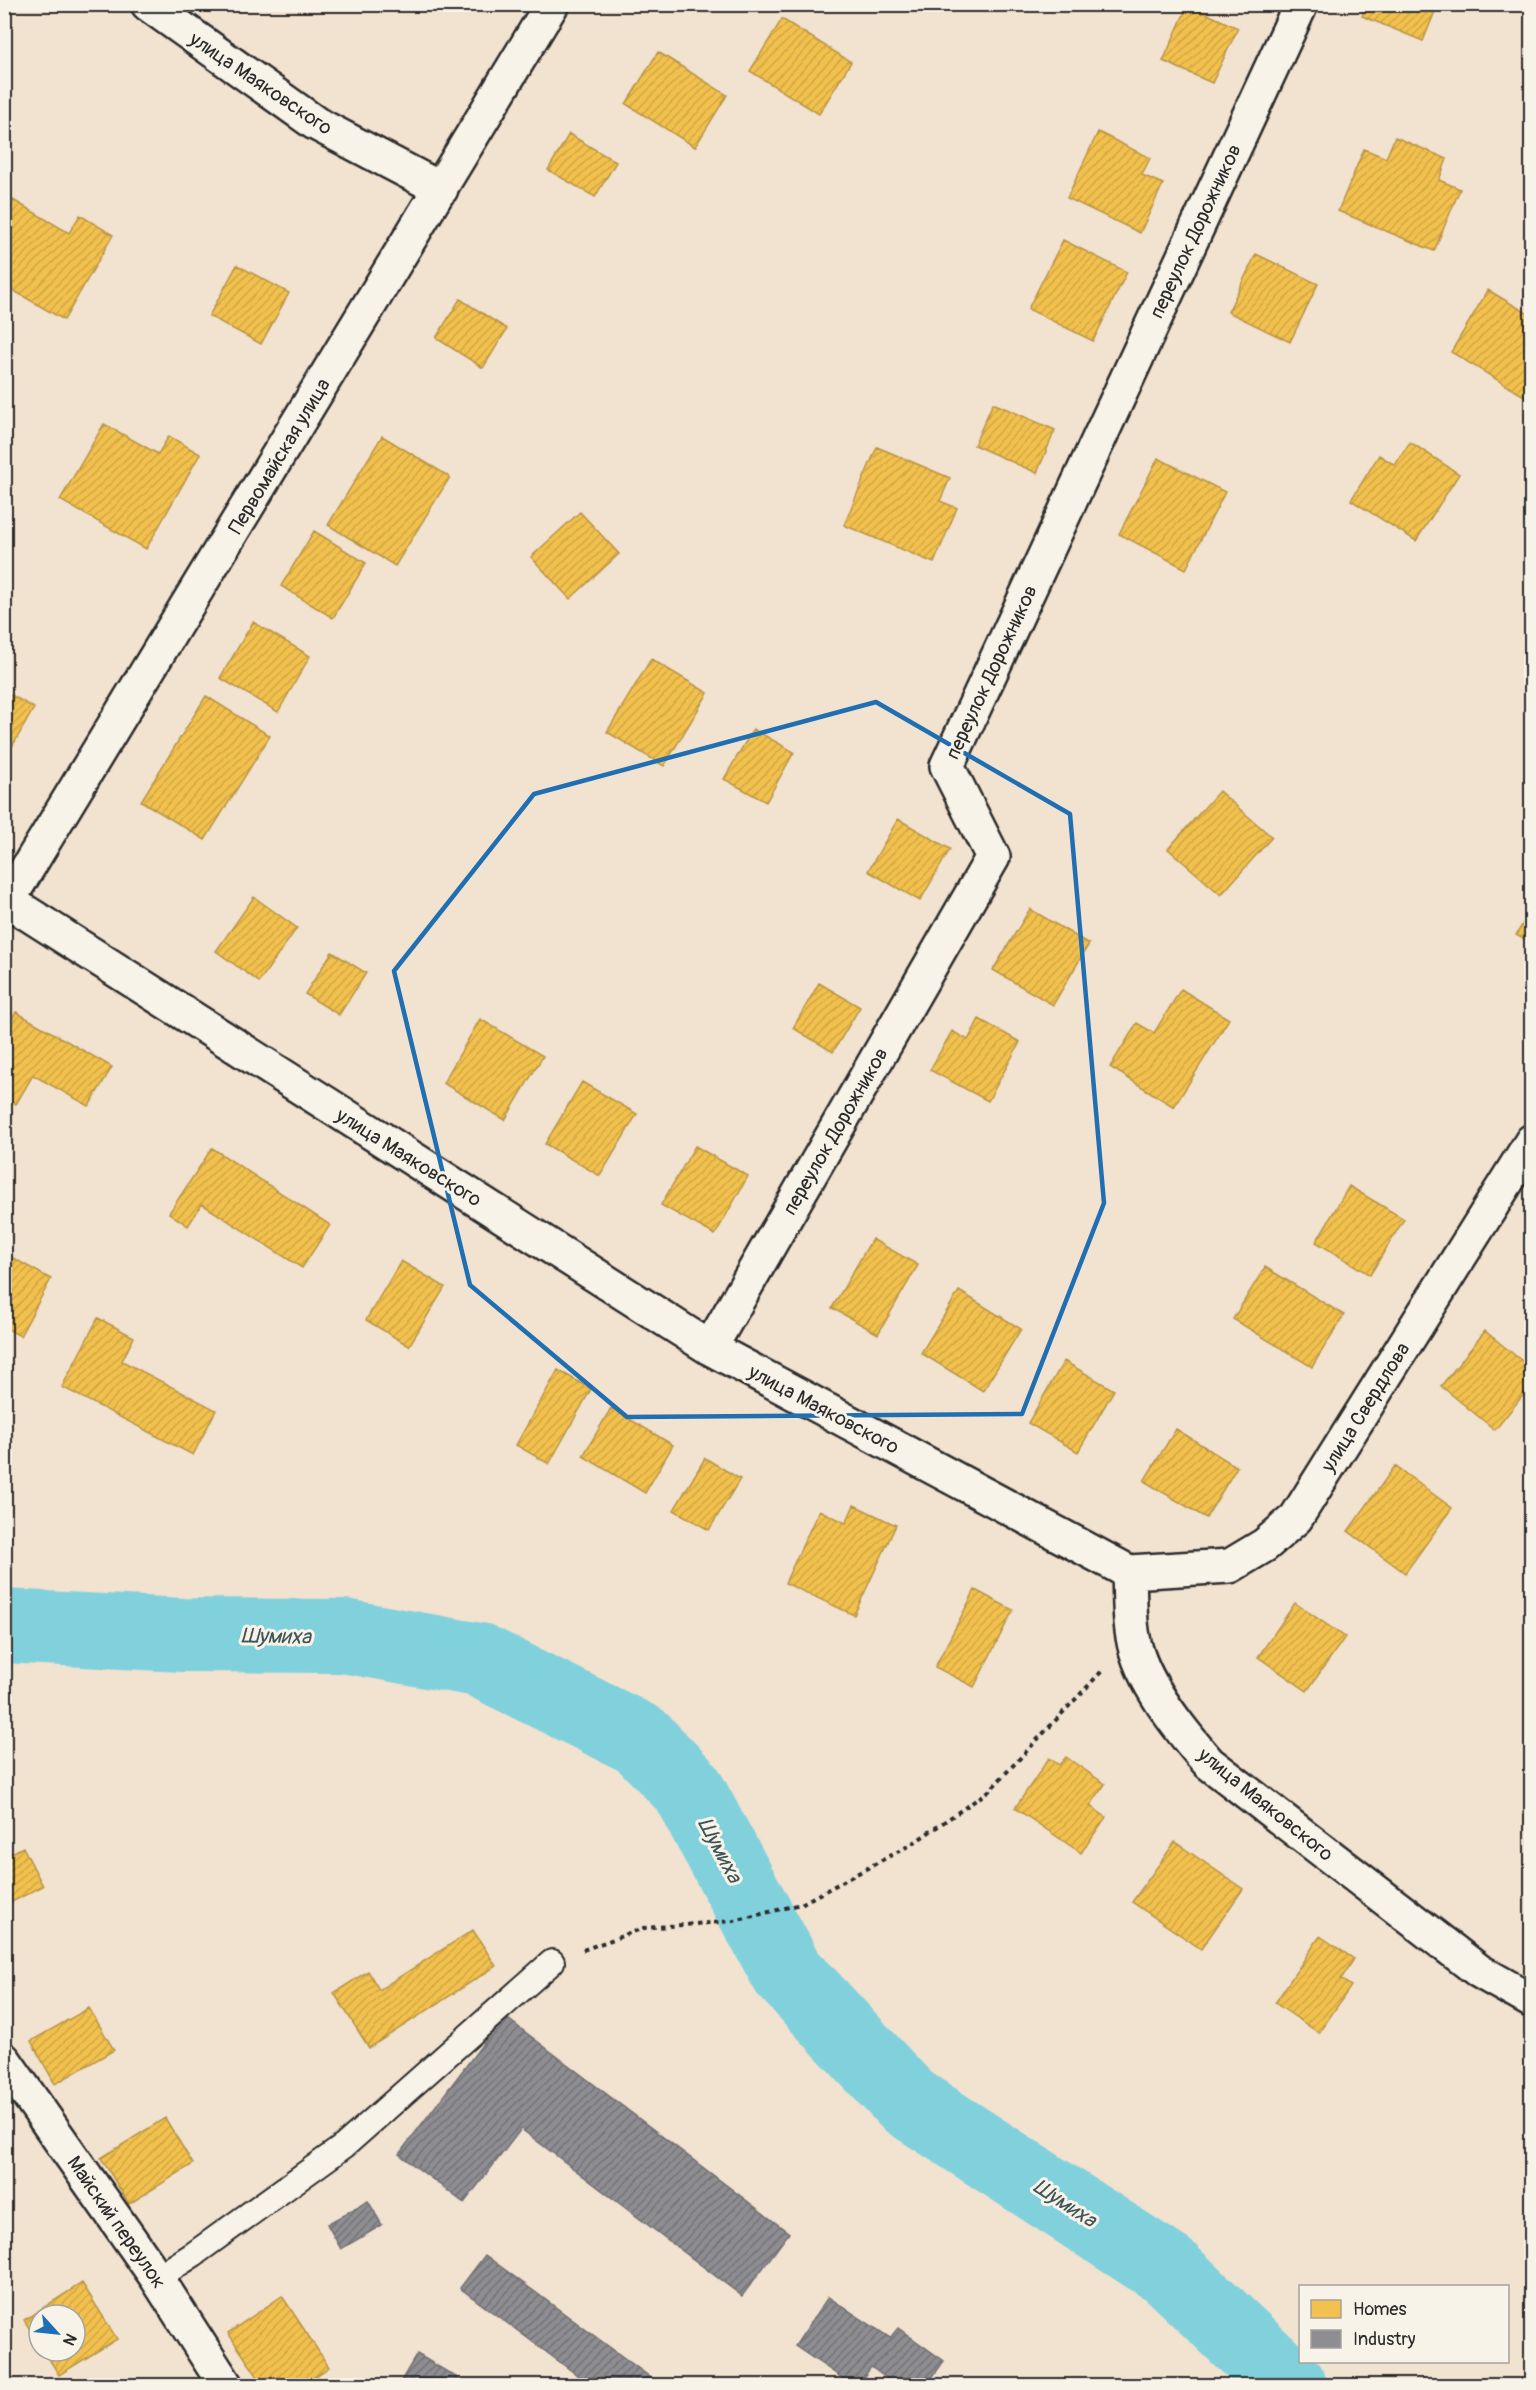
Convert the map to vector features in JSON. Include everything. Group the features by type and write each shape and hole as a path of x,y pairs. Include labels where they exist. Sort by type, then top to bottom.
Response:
{"street":[{"name":"улица Маяковского","path":"148,4 315,123 441,189"},
{"name":"Первомайская улица","path":"6,904 552,4"},
{"name":"переулок Дорожников","path":"710,1348 993,857 947,766 1301,4"},
{"name":"улица Маяковского","path":"6,904 710,1348 1129,1572 1133,1639 1147,1678 1177,1727 1209,1763 1479,1971 1532,2001"},
{"name":"улица Свердлова","path":"1129,1572 1230,1566 1265,1545 1296,1518 1532,1142"},
{"name":"Майский переулок","path":"4,2060 157,2278 226,2385"}],"lane":[{"path":"157,2278 344,2146 552,1962"}],"path":[{"path":"552,1962 644,1928 734,1921 801,1904 912,1844 989,1791 1133,1639"}],"highlighted area":[{"path":"876,702 1070,814 1104,1203 1022,1414 627,1417 470,1285 394,971 534,794"}],"building: Homes":[{"path":"1366,4 1438,4 1423,41 1362,16"},
{"path":"1188,5 1238,28 1212,83 1163,61"},
{"path":"782,19 851,62 819,114 750,71"},
{"path":"658,52 727,95 695,147 626,104"},
{"path":"1098,132 1150,158 1142,175 1163,184 1140,233 1067,198"},
{"path":"569,134 616,162 595,197 548,170"},
{"path":"1395,137 1447,159 1439,180 1460,189 1434,251 1338,211 1364,149 1386,158"},
{"path":"13,200 69,233 80,215 113,235 64,320 4,285 4,215"},
{"path":"1063,240 1127,272 1093,341 1028,309"},
{"path":"1256,254 1318,284 1290,342 1228,312"},
{"path":"237,265 289,293 261,344 209,316"},
{"path":"1488,290 1532,316 1532,395 1529,399 1451,352"},
{"path":"460,299 507,329 483,368 436,338"},
{"path":"993,403 1055,430 1037,473 974,445"},
{"path":"104,424 158,454 169,436 200,454 146,549 60,500"},
{"path":"382,436 450,477 395,566 328,525"},
{"path":"1410,442 1459,474 1416,541 1351,500 1379,455 1395,465"},
{"path":"877,447 950,478 940,501 957,508 934,563 844,525"},
{"path":"1158,458 1225,492 1186,569 1119,534"},
{"path":"580,512 619,554 570,599 531,557"},
{"path":"314,531 366,563 333,618 281,586"},
{"path":"253,622 310,656 278,712 220,678"},
{"path":"651,659 708,693 664,766 607,732"},
{"path":"4,691 34,708 4,761"},
{"path":"206,696 270,736 205,840 141,801"},
{"path":"753,729 794,752 766,802 724,779"},
{"path":"1219,791 1272,837 1221,895 1168,849"},
{"path":"898,819 950,849 920,901 868,871"},
{"path":"254,897 297,928 259,982 216,951"},
{"path":"1030,909 1089,944 1053,1005 993,970"},
{"path":"1532,909 1532,944 1516,935"},
{"path":"332,952 366,973 339,1015 305,994"},
{"path":"819,983 860,1007 833,1052 793,1028"},
{"path":"1181,989 1229,1019 1174,1107 1110,1067 1137,1023 1154,1033"},
{"path":"16,1012 112,1067 89,1106 33,1075 16,1104 4,1098 4,1033"},
{"path":"480,1019 543,1056 505,1120 443,1083"},
{"path":"979,1019 1020,1042 988,1101 930,1070 952,1031 968,1040"},
{"path":"582,1082 637,1114 600,1176 545,1144"},
{"path":"695,1146 748,1176 715,1235 661,1205"},
{"path":"212,1148 330,1225 302,1268 202,1204 188,1226 169,1213"},
{"path":"1349,1186 1404,1219 1370,1275 1316,1242"},
{"path":"872,1239 918,1265 878,1334 832,1308"},
{"path":"4,1253 51,1279 20,1336 4,1327"},
{"path":"401,1261 445,1287 409,1346 366,1320"},
{"path":"1265,1267 1344,1315 1312,1367 1233,1319"},
{"path":"959,1291 1021,1329 983,1391 921,1353"},
{"path":"98,1318 134,1337 122,1361 216,1410 193,1455 62,1387"},
{"path":"1485,1331 1532,1369 1532,1384 1495,1430 1441,1386"},
{"path":"1064,1361 1114,1390 1078,1452 1028,1423"},
{"path":"558,1370 591,1389 549,1464 516,1445"},
{"path":"611,1408 673,1445 645,1493 583,1456"},
{"path":"1176,1429 1237,1467 1206,1518 1144,1481"},
{"path":"705,1458 740,1479 709,1530 674,1510"},
{"path":"1395,1466 1452,1508 1405,1573 1348,1531"},
{"path":"854,1505 896,1525 854,1615 785,1583 819,1510 846,1523"},
{"path":"975,1590 1013,1610 974,1687 935,1667"},
{"path":"1295,1603 1345,1637 1307,1691 1258,1657"},
{"path":"1066,1757 1105,1784 1090,1806 1106,1817 1081,1853 1015,1808 1049,1758 1059,1765"},
{"path":"1175,1842 1243,1889 1201,1949 1132,1902"},
{"path":"23,1847 43,1886 4,1906 4,1857"},
{"path":"473,1930 496,1966 369,2048 334,1993 368,1971 379,1990"},
{"path":"1320,1936 1354,1959 1341,1979 1351,1986 1319,2033 1275,2003"},
{"path":"89,2008 114,2050 55,2084 31,2041"},
{"path":"165,2118 193,2164 129,2204 101,2158"},
{"path":"82,2283 117,2339 87,2358 87,2303 51,2303"},
{"path":"282,2296 329,2367 302,2386 264,2386 228,2333"},
{"path":"52,2363 78,2363 59,2375"}],"building: Industry":[{"path":"504,2016 789,2233 742,2296 521,2129 464,2203 399,2154"},
{"path":"368,2201 382,2225 341,2249 327,2224"},
{"path":"485,2255 662,2386 592,2386 460,2288"},
{"path":"828,2297 890,2338 898,2328 944,2361 926,2386 897,2386 871,2367 857,2386 854,2386 795,2346"},
{"path":"417,2354 471,2386 398,2386"}],"waterway":[{"name":"Шумиха","path":"4,1626 183,1635 344,1636 479,1660 641,1740 687,1788 787,1972 907,2101 1168,2270 1290,2386"}]}
